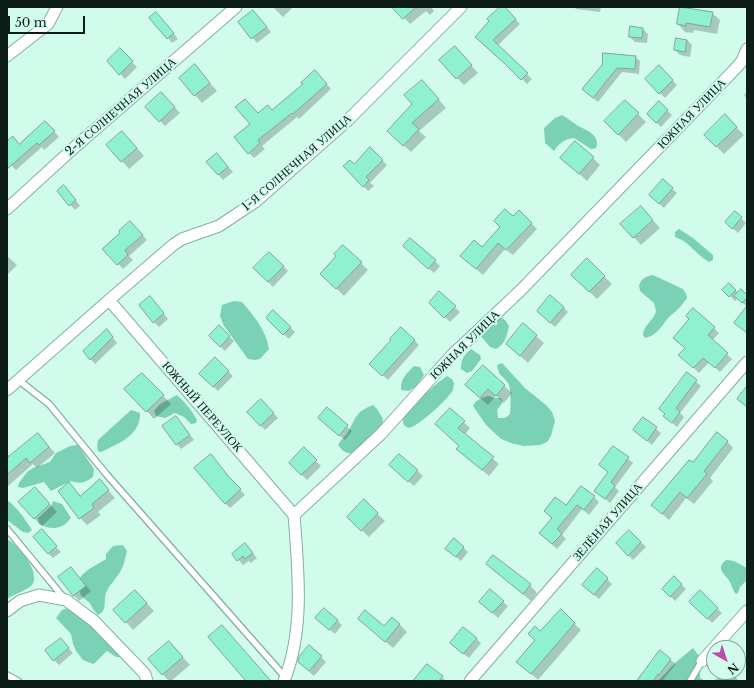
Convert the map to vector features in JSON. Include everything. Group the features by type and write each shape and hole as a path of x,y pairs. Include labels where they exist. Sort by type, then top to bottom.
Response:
{"street":[{"path":"7,56 48,24 57,7"},
{"name":"2-Я СОЛНЕЧНАЯ УЛИЦА","path":"7,210 76,146 236,7"},
{"name":"1-Я СОЛНЕЧНАЯ УЛИЦА","path":"7,390 177,242 219,226 255,202 348,120 461,7"},
{"name":"ЮЖНАЯ УЛИЦА","path":"294,515 380,434 452,355 521,290 744,63 747,50"},
{"name":"ЮЖНЫЙ ПЕРЕУЛОК","path":"109,300 294,515"},
{"name":"ЗЕЛЁНАЯ УЛИЦА","path":"470,681 747,362"},
{"path":"284,679 295,643 298,591 294,515"},
{"path":"7,611 20,601 39,595 66,600 94,621 145,674 147,681"},
{"path":"702,661 747,611"}],"lane":[{"path":"18,381 49,404 107,475 284,679"},
{"path":"7,529 66,600"},
{"path":"690,681 702,661"},
{"path":"7,675 18,681"}],"green space":[{"path":"562,115 592,134 597,140 596,148 591,149 574,138 562,142 554,151 545,143 544,128 555,118"},
{"path":"679,229 693,238 713,255 713,260 709,262 704,259 688,245 675,237 675,232"},
{"path":"653,275 683,289 687,298 656,333 645,338 643,332 656,311 654,303 640,291 639,285 644,278"},
{"path":"234,301 242,302 262,329 269,349 260,359 248,359 224,326 220,316 222,305"},
{"path":"500,317 506,321 509,326 502,345 496,349 490,347 480,335 495,319"},
{"path":"471,349 480,355 481,359 472,371 467,373 461,369 462,360"},
{"path":"502,363 525,388 546,405 552,412 555,421 551,436 547,442 540,445 524,446 501,439 486,425 473,406 477,400 484,397 489,396 501,398 503,402 497,410 498,418 505,418 510,414 510,388 506,380 500,374 497,365"},
{"path":"414,366 420,367 424,375 416,386 409,391 401,390 403,379"},
{"path":"447,376 452,379 454,383 453,390 450,394 433,412 414,426 409,428 406,426 403,421 409,411 429,390"},
{"path":"177,395 193,413 197,420 196,423 191,424 184,417 175,413 165,418 156,416 154,411 160,404"},
{"path":"373,405 383,419 381,429 358,449 351,453 345,452 338,445 339,443 347,434 359,413"},
{"path":"131,410 140,413 137,427 133,433 114,446 101,452 98,451 98,440"},
{"path":"78,445 94,469 93,477 80,483 71,481 51,491 44,482 23,488 18,487 19,483 27,472 33,468 50,462 56,453 70,446"},
{"path":"7,500 18,510 32,530 28,533 23,532 7,520"},
{"path":"53,501 62,504 71,518 61,527 48,528 39,524 38,518 51,506"},
{"path":"7,539 17,547 27,559 34,573 34,580 32,585 7,599"},
{"path":"123,545 127,551 123,565 107,590 103,611 98,615 81,594 78,587 79,581 85,572 106,559 106,554 113,546"},
{"path":"726,560 734,561 747,568 747,580 736,594 721,570 721,566"},
{"path":"68,608 86,619 120,653 120,657 116,657 107,651 93,664 83,660 76,651 71,634 56,618 62,610"},
{"path":"693,648 699,656 700,678 705,681 658,681 675,663"},
{"path":"738,680 738,681 713,681"}],"building":[{"path":"392,7 416,7 403,19"},
{"path":"500,7 505,7 516,19 493,40 528,73 521,80 475,37 489,21 487,19"},
{"path":"680,7 713,12 710,27 686,23 686,26 677,24"},
{"path":"253,10 267,27 251,39 238,22"},
{"path":"156,12 174,33 167,39 149,18"},
{"path":"630,26 643,28 642,38 629,37"},
{"path":"676,38 687,40 685,52 674,50"},
{"path":"455,46 472,65 456,79 439,60"},
{"path":"120,48 133,61 119,75 107,61"},
{"path":"603,53 636,56 635,69 617,68 593,98 582,89 602,65"},
{"path":"195,64 210,83 194,96 179,78"},
{"path":"659,65 673,80 659,94 645,79"},
{"path":"315,70 327,84 293,114 292,113 258,140 260,143 248,154 234,137 250,124 235,107 245,99 258,113 268,105 272,110 303,84 301,83"},
{"path":"422,80 439,99 412,123 419,129 403,146 387,131 412,104 404,95"},
{"path":"161,92 175,107 159,122 145,107"},
{"path":"625,100 639,113 618,135 604,121"},
{"path":"659,101 668,110 656,123 647,114"},
{"path":"725,114 737,127 716,147 704,135"},
{"path":"45,121 55,131 39,145 37,143 7,169 7,141 13,136 19,144"},
{"path":"122,131 137,148 121,162 106,145"},
{"path":"575,141 594,157 579,174 560,158"},
{"path":"370,147 383,160 366,177 369,180 363,187 343,166 350,160 354,164"},
{"path":"217,153 228,167 218,175 206,162"},
{"path":"663,179 673,188 659,204 649,195"},
{"path":"64,185 76,200 69,206 57,191"},
{"path":"641,206 653,220 633,238 620,224"},
{"path":"505,209 513,216 519,210 532,223 506,250 498,243 476,269 460,256 474,240 482,247 500,227 494,221"},
{"path":"735,211 742,217 732,229 725,222"},
{"path":"130,221 143,235 125,250 128,255 117,265 102,249 120,233 119,231"},
{"path":"410,238 436,260 428,269 403,246"},
{"path":"343,245 362,262 336,289 320,274 336,256 334,254"},
{"path":"269,252 284,266 268,282 253,268"},
{"path":"587,258 605,276 589,292 571,275"},
{"path":"729,283 736,290 729,297 722,290"},
{"path":"741,289 747,295 747,298 742,303 734,296"},
{"path":"439,291 456,306 444,318 429,303"},
{"path":"550,295 564,307 550,323 537,311"},
{"path":"150,296 164,313 153,323 139,305"},
{"path":"747,306 747,333 734,323"},
{"path":"693,308 715,327 708,335 728,353 715,368 703,358 693,368 678,355 685,348 673,338 689,319 686,316"},
{"path":"273,310 291,327 283,335 266,318"},
{"path":"523,323 537,335 520,356 506,344"},
{"path":"219,325 230,336 220,347 209,336"},
{"path":"401,327 415,340 382,376 369,364"},
{"path":"107,329 113,337 90,360 83,351"},
{"path":"215,357 229,371 213,387 199,374"},
{"path":"483,365 505,385 496,396 488,389 480,398 465,385"},
{"path":"687,372 697,380 676,408 680,412 672,423 663,416 665,414 659,409"},
{"path":"142,373 164,395 146,412 124,389"},
{"path":"747,386 747,407 737,399"},
{"path":"261,399 274,413 260,426 247,412"},
{"path":"327,407 348,425 339,436 318,418"},
{"path":"450,408 465,421 458,428 494,457 482,470 456,449 459,446 435,424"},
{"path":"176,416 190,435 176,445 162,426"},
{"path":"643,417 657,427 647,441 633,430"},
{"path":"717,432 728,441 704,471 707,474 687,498 680,492 662,514 651,505 689,460 693,462"},
{"path":"38,433 49,447 30,463 26,458 7,475 7,458"},
{"path":"613,446 629,457 611,482 615,486 605,499 594,491 608,472 599,465"},
{"path":"304,447 317,460 301,475 289,463"},
{"path":"211,454 229,477 241,489 225,504 194,468"},
{"path":"399,454 418,470 408,482 389,465"},
{"path":"100,479 109,490 92,504 94,508 79,519 58,491 69,482 80,496"},
{"path":"581,486 595,496 584,510 577,505 557,529 562,534 552,544 539,533 552,518 544,511 555,497 566,505"},
{"path":"35,487 50,504 34,519 18,502"},
{"path":"364,499 378,513 361,531 347,517"},
{"path":"42,529 57,546 48,554 33,537"},
{"path":"629,530 641,542 628,556 616,543"},
{"path":"454,538 464,547 456,557 445,549"},
{"path":"245,543 253,553 245,559 243,556 237,561 232,554"},
{"path":"493,555 531,584 523,594 486,564"},
{"path":"71,567 86,586 73,596 58,577"},
{"path":"597,568 608,578 594,595 582,585"},
{"path":"674,576 682,584 670,597 662,589"},
{"path":"490,589 504,601 492,613 479,602"},
{"path":"135,590 147,603 125,623 113,610"},
{"path":"700,590 718,608 707,619 689,602"},
{"path":"324,608 338,620 329,630 315,618"},
{"path":"561,609 575,623 531,674 516,662 535,640 528,634 535,626 540,631"},
{"path":"365,610 384,626 392,617 400,624 385,642 358,619"},
{"path":"222,625 271,681 246,681 208,637"},
{"path":"463,627 477,638 463,654 450,643"},
{"path":"61,638 69,648 53,661 45,650"},
{"path":"169,641 183,657 162,675 148,659"},
{"path":"309,645 322,656 309,671 298,662 299,657"},
{"path":"660,650 671,659 653,681 637,681"},
{"path":"427,664 443,676 439,681 413,681"}]}
